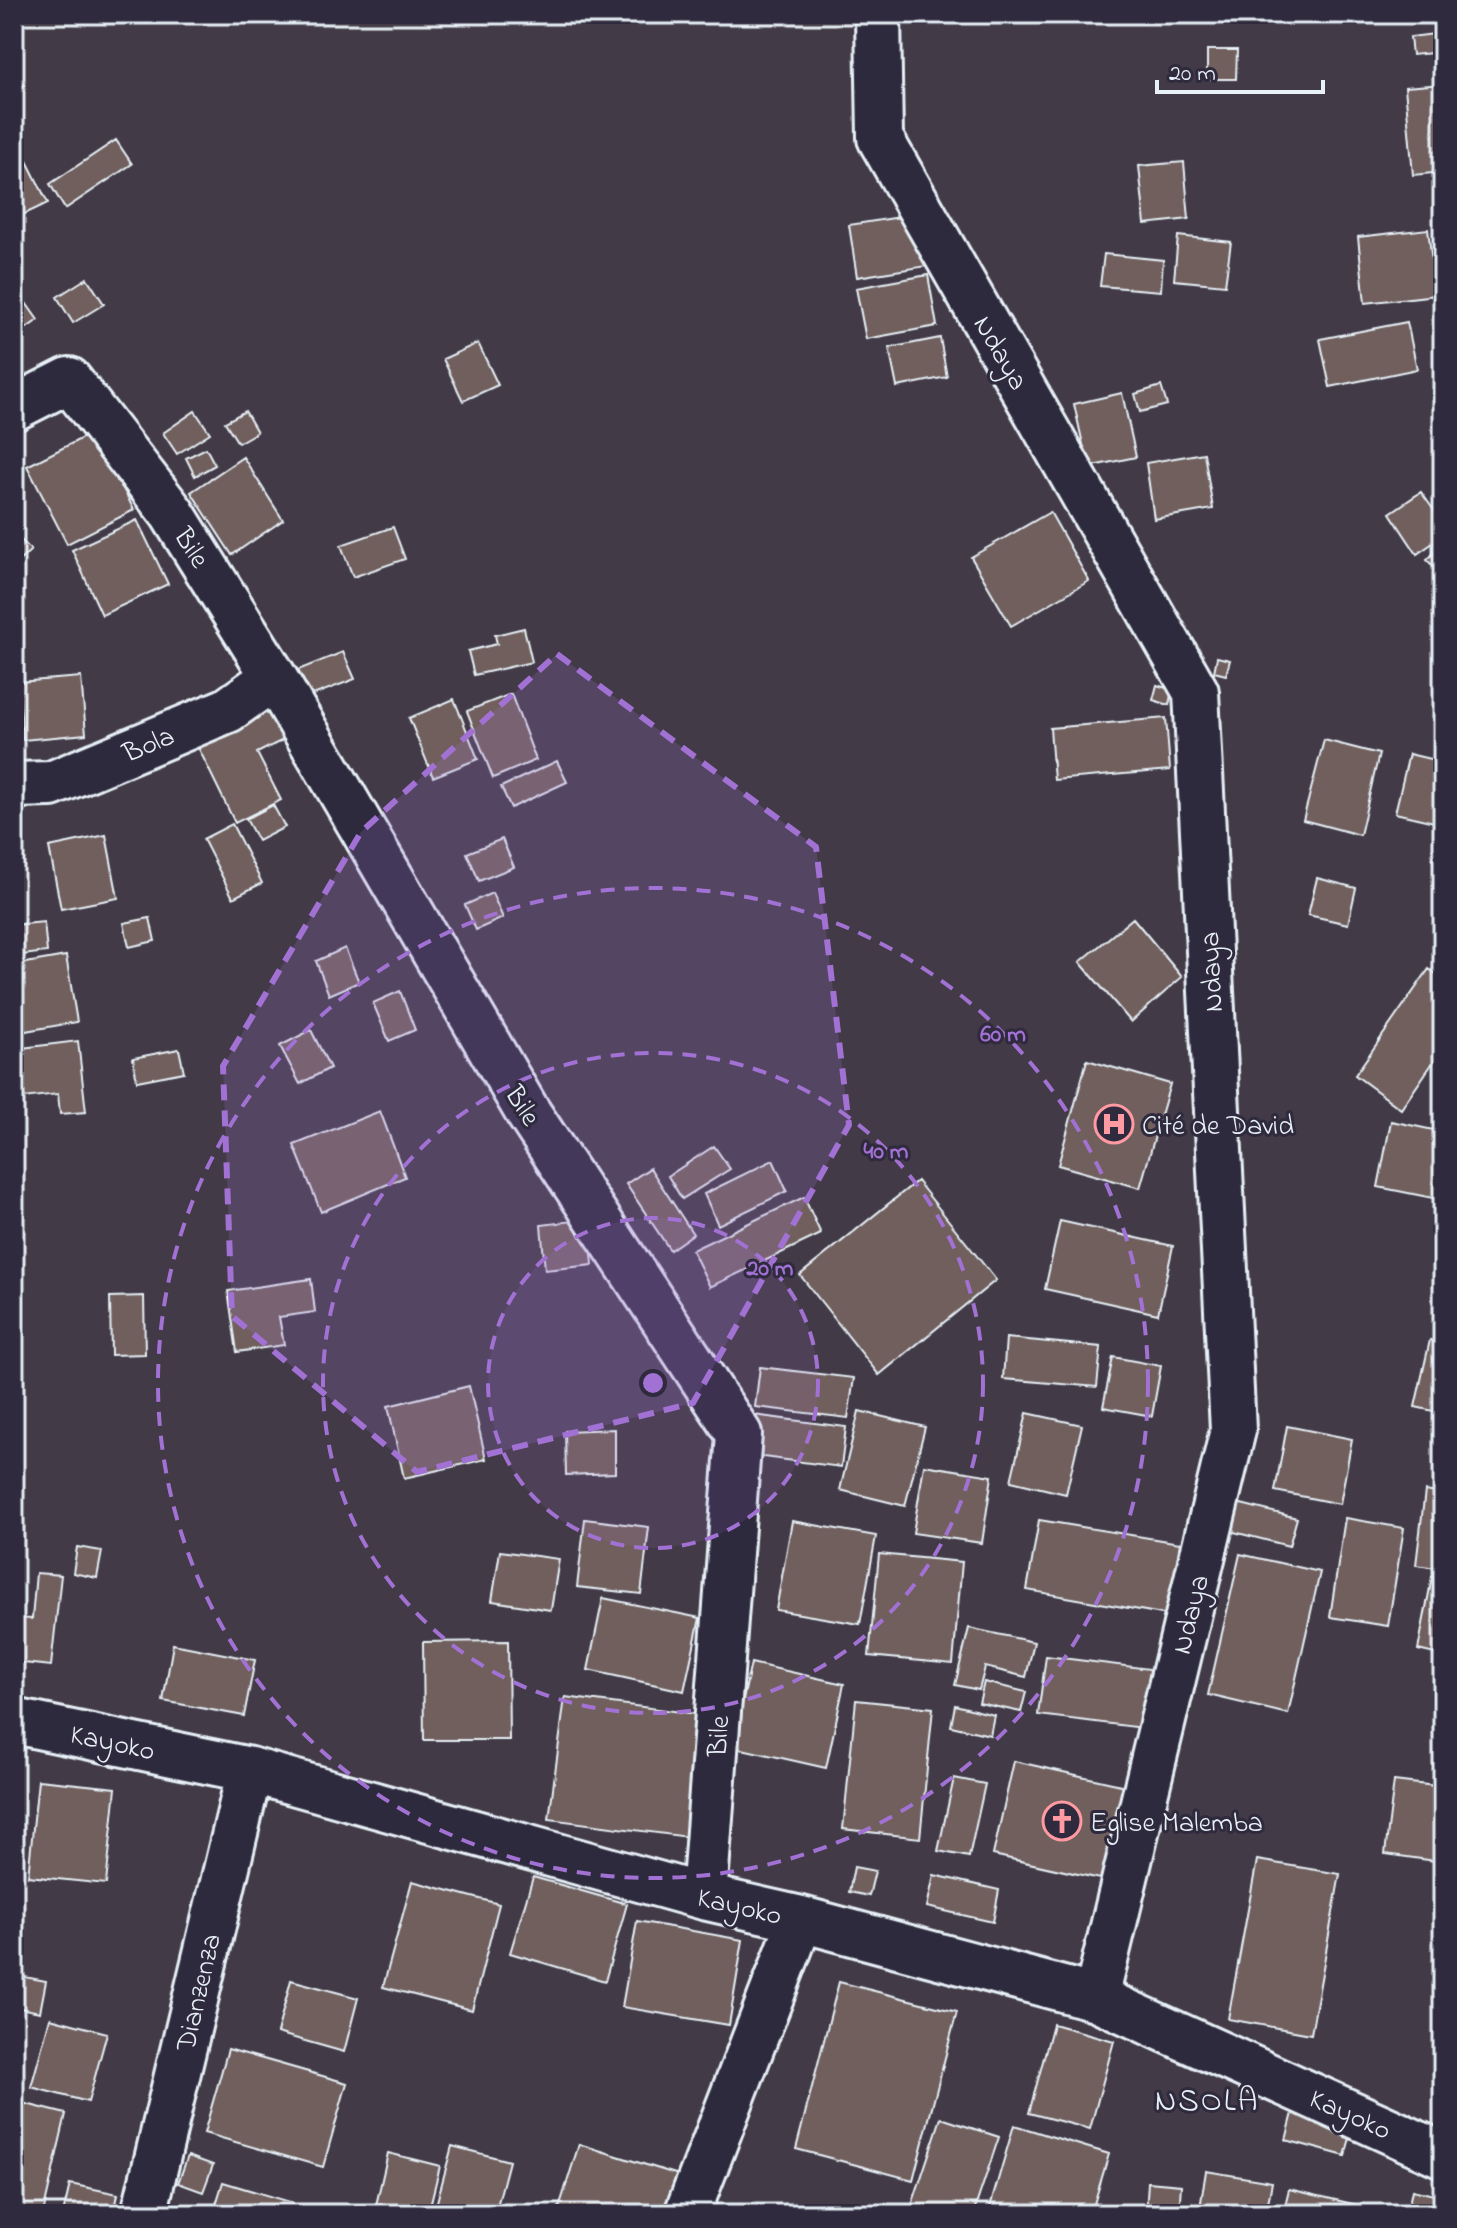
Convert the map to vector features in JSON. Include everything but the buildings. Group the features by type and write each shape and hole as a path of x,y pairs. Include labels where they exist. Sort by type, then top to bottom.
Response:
{"street":[{"name":"Ndaya","path":"878,14 880,138 1196,692 1233,1430 1096,1998"},
{"name":"Bile","path":"14,408 69,380 172,513 274,677 527,1111 739,1434 704,1897"},
{"name":"Bola","path":"14,785 51,784 228,710 274,677"},
{"name":"Kayoko","path":"14,1721 250,1770 704,1897 801,1919 1096,1998 1443,2155"},
{"name":"Dianzenza","path":"144,2214 250,1770"},
{"path":"687,2214 801,1919"}],"highlighted area":[{"path":"557,654 816,847 849,1125 693,1403 417,1472 232,1316 223,1066 361,832"}],"place":[{"name":"Cité de David","path":"1114,1124"},
{"name":"Eglise Malemba","path":"1062,1821"}],"district":[{"name":"NSOLA","path":"1207,2099"}]}
